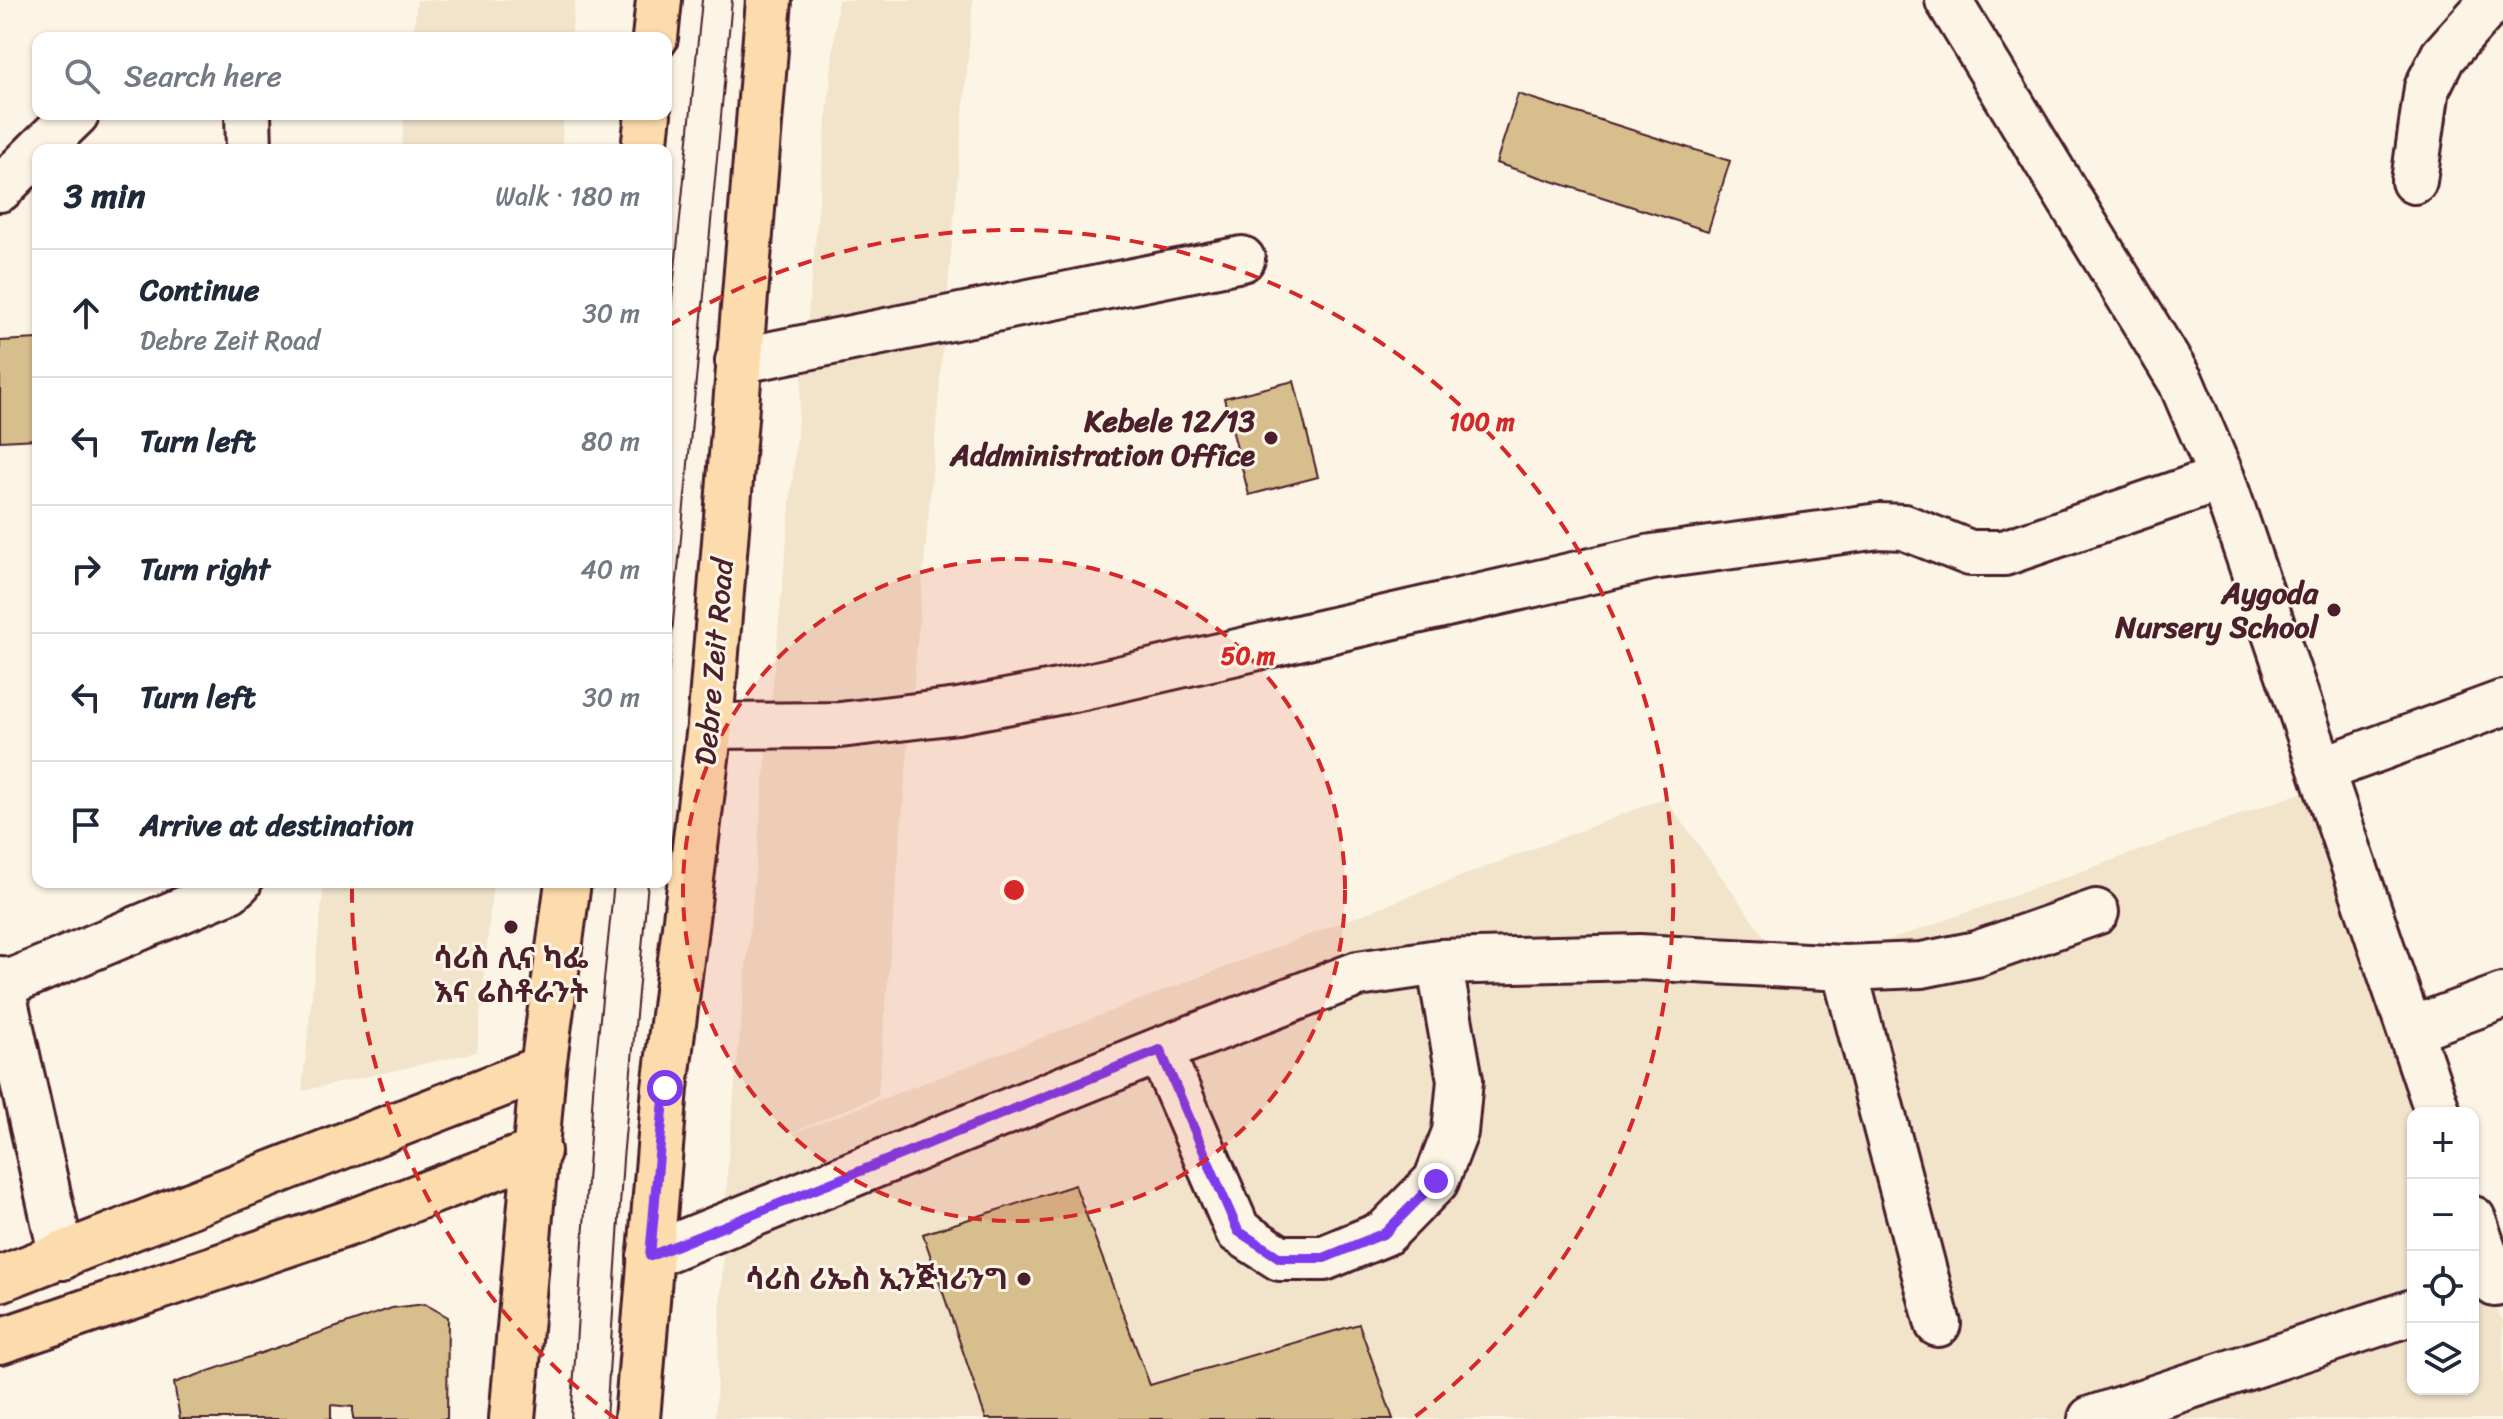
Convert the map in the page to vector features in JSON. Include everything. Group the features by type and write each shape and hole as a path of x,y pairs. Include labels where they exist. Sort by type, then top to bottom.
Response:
{"main road":[{"path":"656,32 659,0"},
{"name":"Debre Zeit Road","path":"637,1419 665,1088 710,726 769,0"},
{"path":"645,144 647,120"},
{"path":"512,1419 543,1068 567,888"},
{"path":"0,1279 543,1068"},
{"path":"0,1341 355,1221 538,1151"}],"street":[{"path":"1948,0 2181,382 2222,478 2436,1107"},
{"path":"2414,181 2427,88 2443,56 2493,0"},
{"path":"46,144 70,120"},
{"path":"248,120 249,144"},
{"path":"0,189 32,158"},
{"path":"738,361 1242,259"},
{"path":"710,726 840,725 958,711 1084,687 1652,557 1818,534 1904,527 1970,553 2004,553 2222,478"},
{"path":"2323,769 2503,703"},
{"path":"62,1257 1,982 232,888"},
{"path":"650,1256 1160,1050 1358,974 1439,962 1639,957 1844,968 1922,965 1976,954 2096,912"},
{"path":"1160,1050 1238,1231 1280,1258 1324,1258 1385,1233 1436,1181 1455,1132 1460,1080 1439,962"},
{"path":"1844,968 1938,1324"},
{"path":"2410,1030 2503,996"},
{"path":"2479,1243 2490,1286"},
{"path":"2091,1419 2407,1314"}],"shaded area":[{"path":"417,0 575,0 572,32 414,32"},
{"path":"838,0 973,0 878,1096 770,1142 1665,798 1792,975 2323,785 2428,1107 2407,1107 2407,1395 2479,1395 2479,1266 2489,1297 2503,1321 2503,1419 715,1419 728,1158"},
{"path":"404,120 564,120 562,144 402,144"},
{"path":"323,888 492,888 477,1052 302,1091"}],"building":[{"path":"1518,94 1730,161 1708,231 1496,163"},
{"path":"32,339 32,439 0,441 0,341"},
{"name":"Kebele 12/13 Addministration Office","path":"1294,381 1318,477 1249,495 1224,398"},
{"name":"ሳሪስ ሪኤስ ኢንጅነሪንግ","path":"1075,1185 1150,1385 1359,1324 1393,1419 986,1419 923,1234"},
{"path":"425,1304 448,1317 447,1419 353,1419 353,1407 331,1405 331,1419 180,1419 174,1383 392,1308"}],"tram line":[{"path":"672,298 702,0"},
{"path":"672,633 732,0"},
{"path":"571,1419 594,1077 613,888"},
{"path":"606,1419 623,1159 647,888"}],"place":[{"name":"Kebele 12/13 Addministration Office","path":"1271,438"},
{"name":"Aygoda Nursery School","path":"2334,610"},
{"name":"ሳሪስ ሊና ካፌ እና ሬስቶራንት","path":"511,927"},
{"name":"ሳሪስ ሪኤስ ኢንጅነሪንግ","path":"1024,1279"}],"route":[{"path":"665,1088 661,1164 650,1256 1160,1050 1238,1231 1280,1258 1324,1258 1385,1233 1436,1181"}]}
